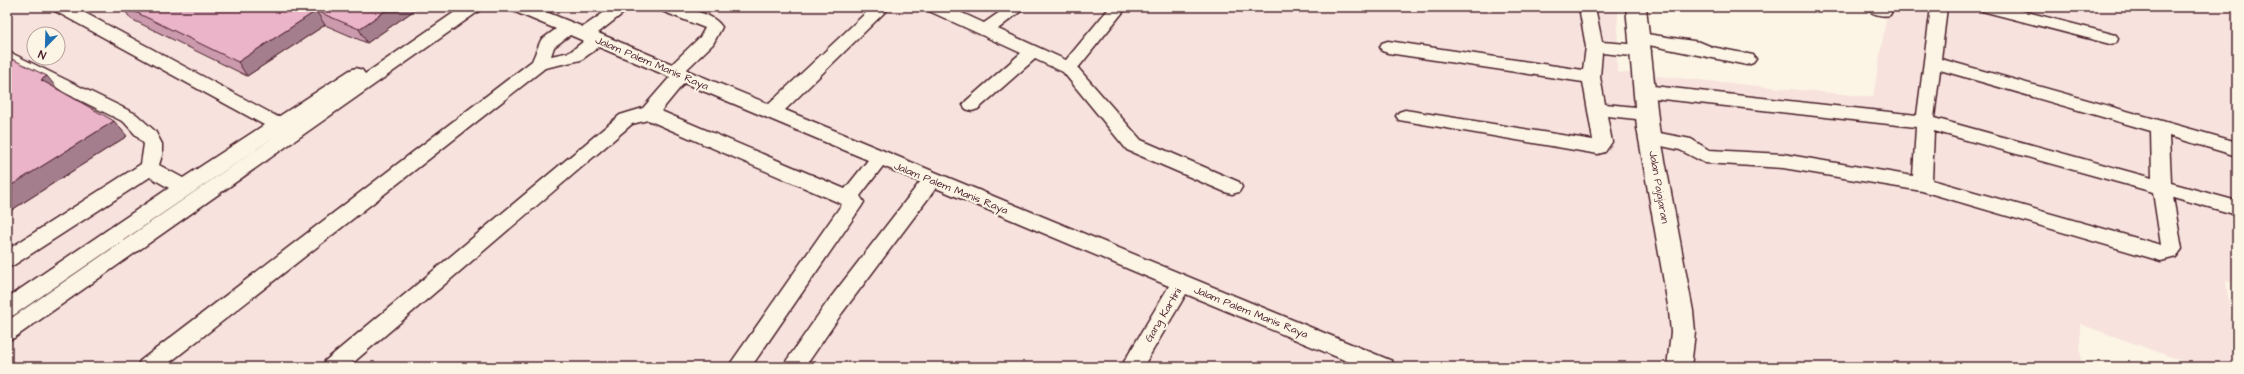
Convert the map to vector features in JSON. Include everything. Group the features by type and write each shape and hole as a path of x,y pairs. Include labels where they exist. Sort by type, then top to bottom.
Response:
{"main road":[{"name":"Jalan Pajajaran","path":"1636,7 1641,44 1649,137 1681,312 1683,332 1679,367"}],"street":[{"path":"61,7 278,125"},
{"path":"7,309 184,187 456,7"},
{"path":"7,332 473,7"},
{"name":"Jalam Palem Manis Raya","path":"519,7 1384,367"},
{"path":"539,64 547,44 583,34 624,7"},
{"path":"649,113 677,73 707,40 714,27 711,24 668,7"},
{"path":"771,113 882,7"},
{"path":"935,7 1069,68 1134,145 1232,187"},
{"path":"986,30 1018,7"},
{"path":"1069,68 1119,7"},
{"path":"1405,116 1598,147 1603,142 1591,77 1594,47 1587,7"},
{"path":"1922,184 1925,122 1934,63 1939,7"},
{"path":"1988,7 2110,39"},
{"path":"148,367 539,64 575,56 583,34"},
{"path":"1594,47 1641,44 1700,48 1708,52 1747,59"},
{"path":"1388,47 1591,77"},
{"path":"972,104 1032,52"},
{"path":"7,56 130,118 149,136 153,144 153,155 149,168 7,260"},
{"path":"1934,63 2237,149"},
{"path":"7,76 25,65"},
{"path":"1644,91 1925,122 2237,208"},
{"path":"1597,109 1646,114"},
{"path":"333,367 626,119 649,113 848,198 854,202 851,209 739,367"},
{"path":"1649,137 1685,144 1705,156 1716,158 1782,161 1922,184 2161,253 2169,252 2172,249 2162,187 2160,128"},
{"path":"848,198 879,158"},
{"path":"149,168 184,187"},
{"path":"793,367 835,307 932,180"},
{"name":"Gang Kartini","path":"1132,367 1182,283"}],"shaded area":[{"path":"7,7 1618,7 1617,72 1873,97 1888,7 2237,7 2237,284 2226,281 2237,367 2199,367 2080,324 2081,367 7,367"}],"building":[{"path":"125,7 391,7 359,29 316,11 238,62"},
{"path":"14,60 47,76 41,80 114,121 7,188 7,128 10,124 7,122 7,61"}]}
